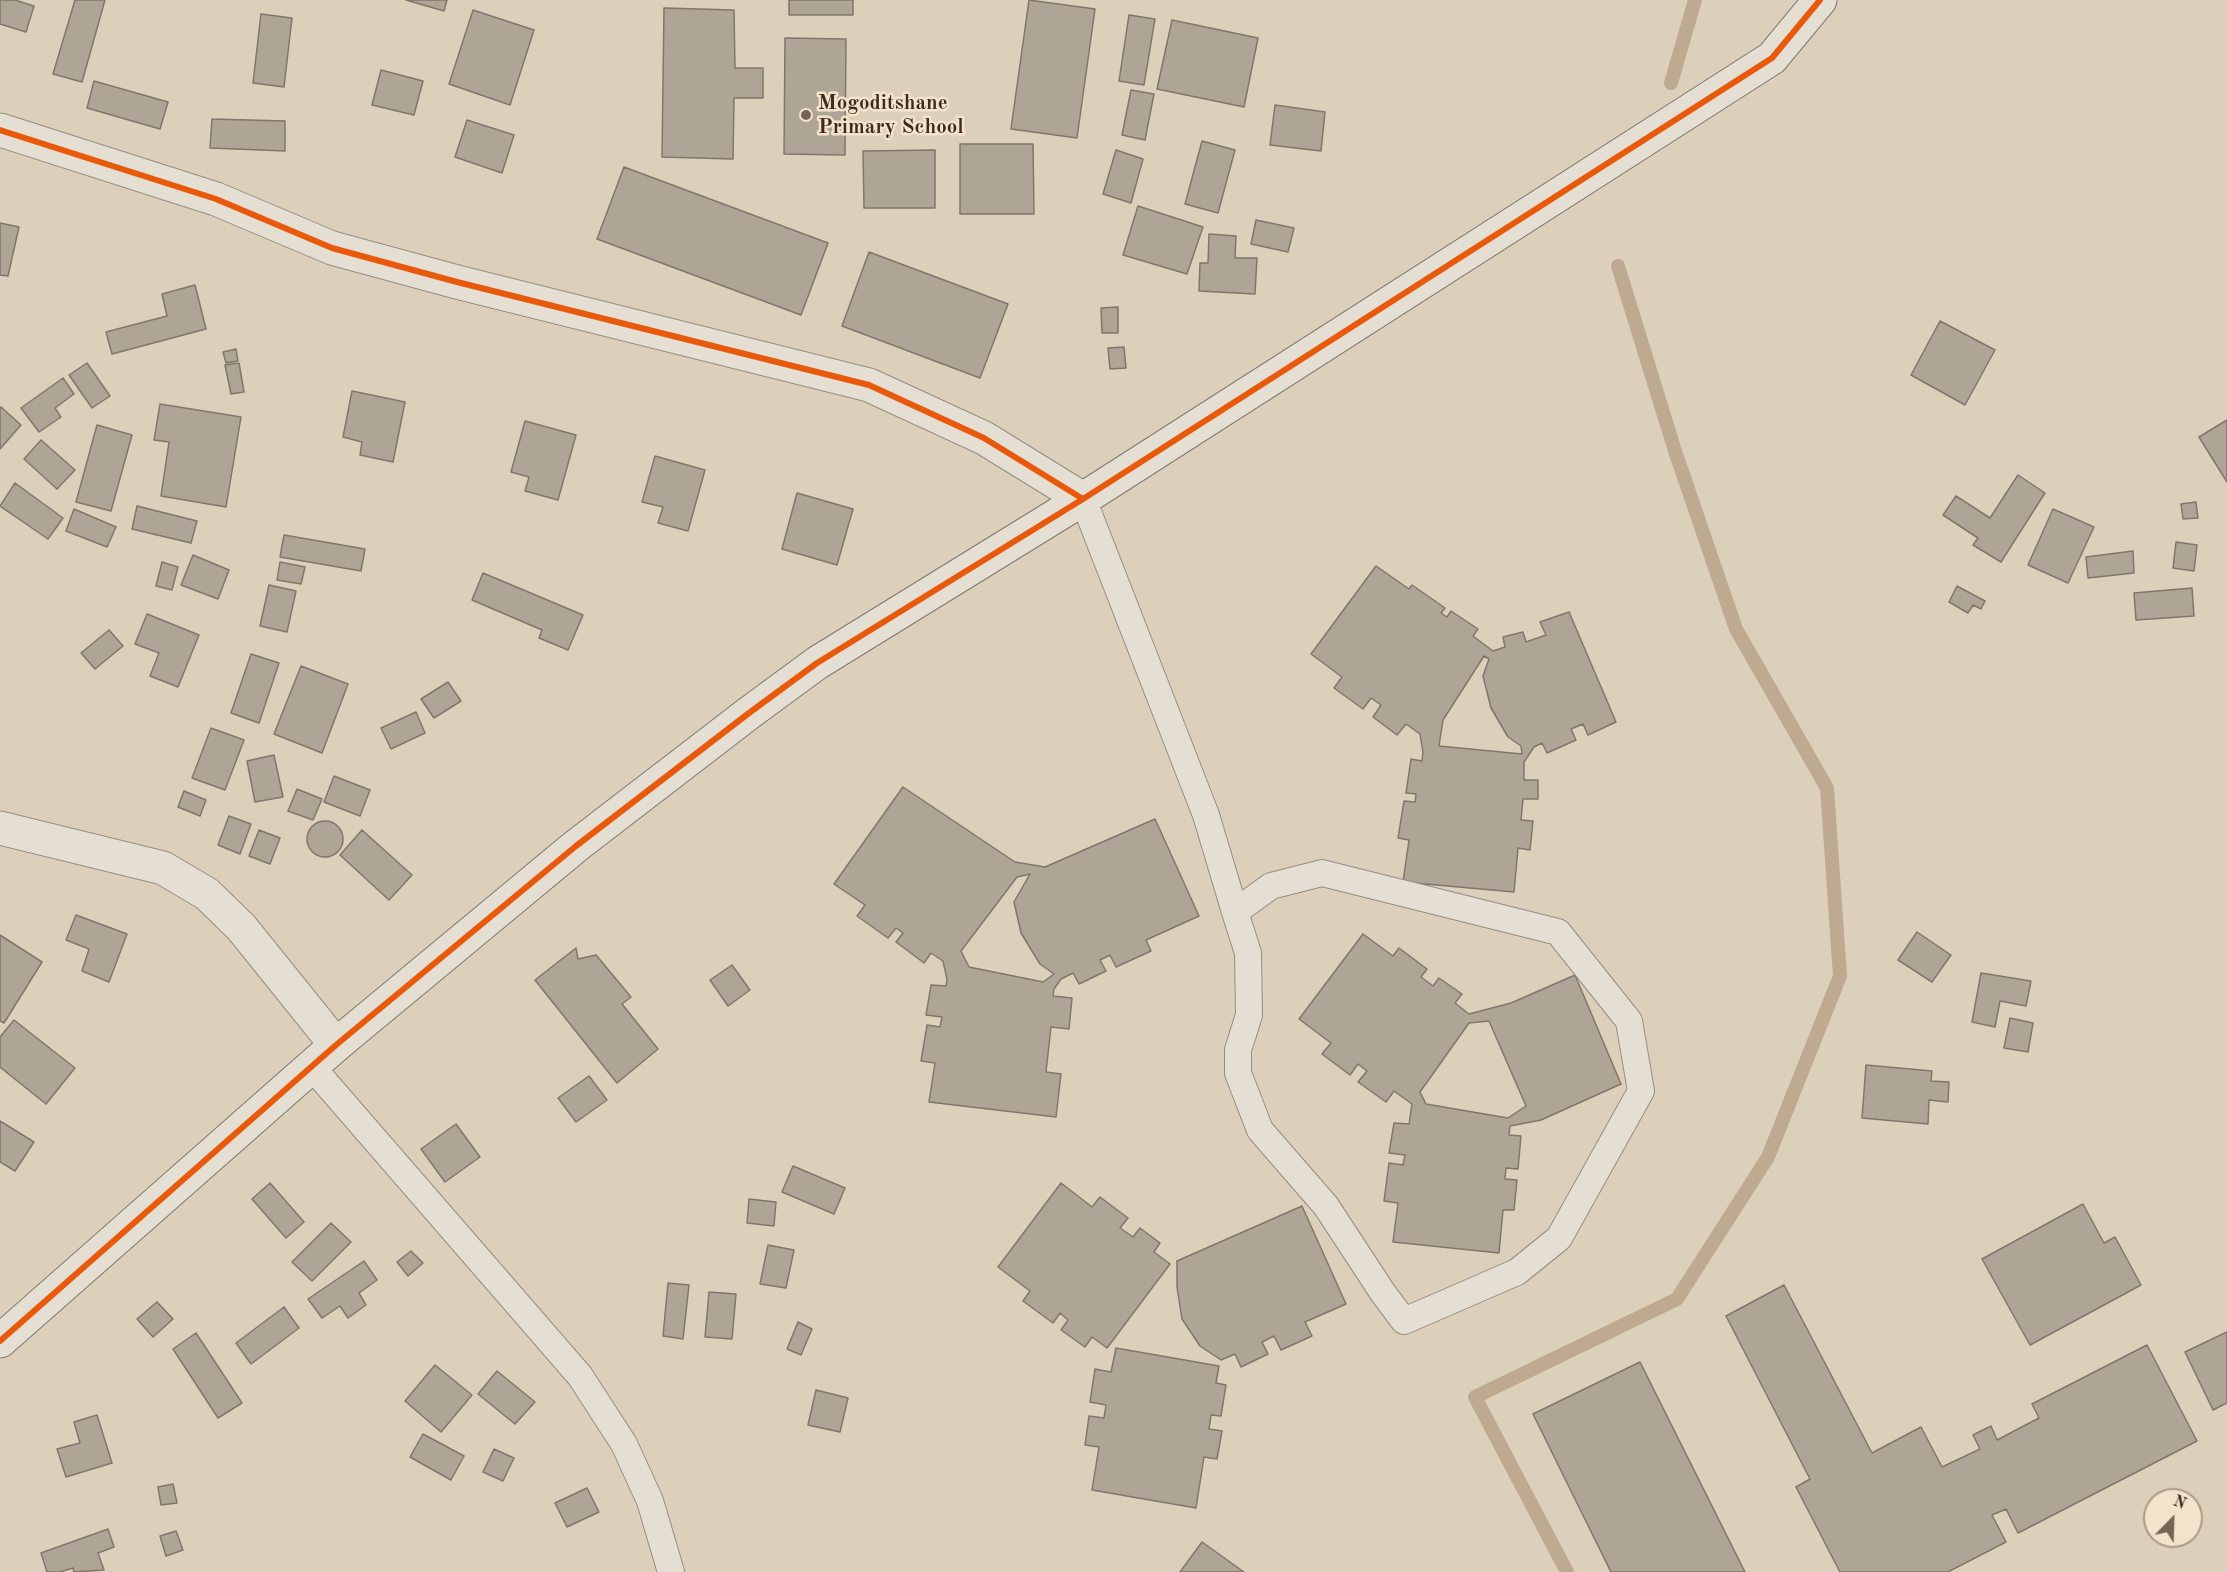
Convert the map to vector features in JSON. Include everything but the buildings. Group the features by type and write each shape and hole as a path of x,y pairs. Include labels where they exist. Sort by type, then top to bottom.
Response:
{"street":[{"path":"0,1341 336,1045 576,846 817,663 1083,499 1772,58 1820,0"},
{"path":"0,130 216,199 332,248 457,282 869,385 984,438 1083,499"},
{"path":"0,828 163,868 207,894 241,927 336,1045"}],"lane":[{"path":"1083,499 1206,815 1235,912 1248,953 1249,1015 1238,1050 1238,1073 1260,1130 1326,1206 1404,1321 1517,1272 1559,1239 1641,1091 1629,1021 1558,932 1322,873 1271,886 1235,912"},
{"path":"312,1067 580,1376 624,1444 650,1501 671,1572"}],"waterway":[{"path":"1671,83 1695,0"},
{"path":"1567,1572 1475,1397 1677,1299 1768,1157 1840,976 1827,788 1736,629 1675,451 1618,266"}],"cycle path":[{"path":"0,1341 336,1045 576,846 749,713 817,663 1083,499 1772,58 1820,0"},
{"path":"0,130 216,199 332,248 457,282 869,385 984,438 1083,499"}],"place":[{"name":"Mogoditshane Primary School","path":"806,115"}]}
